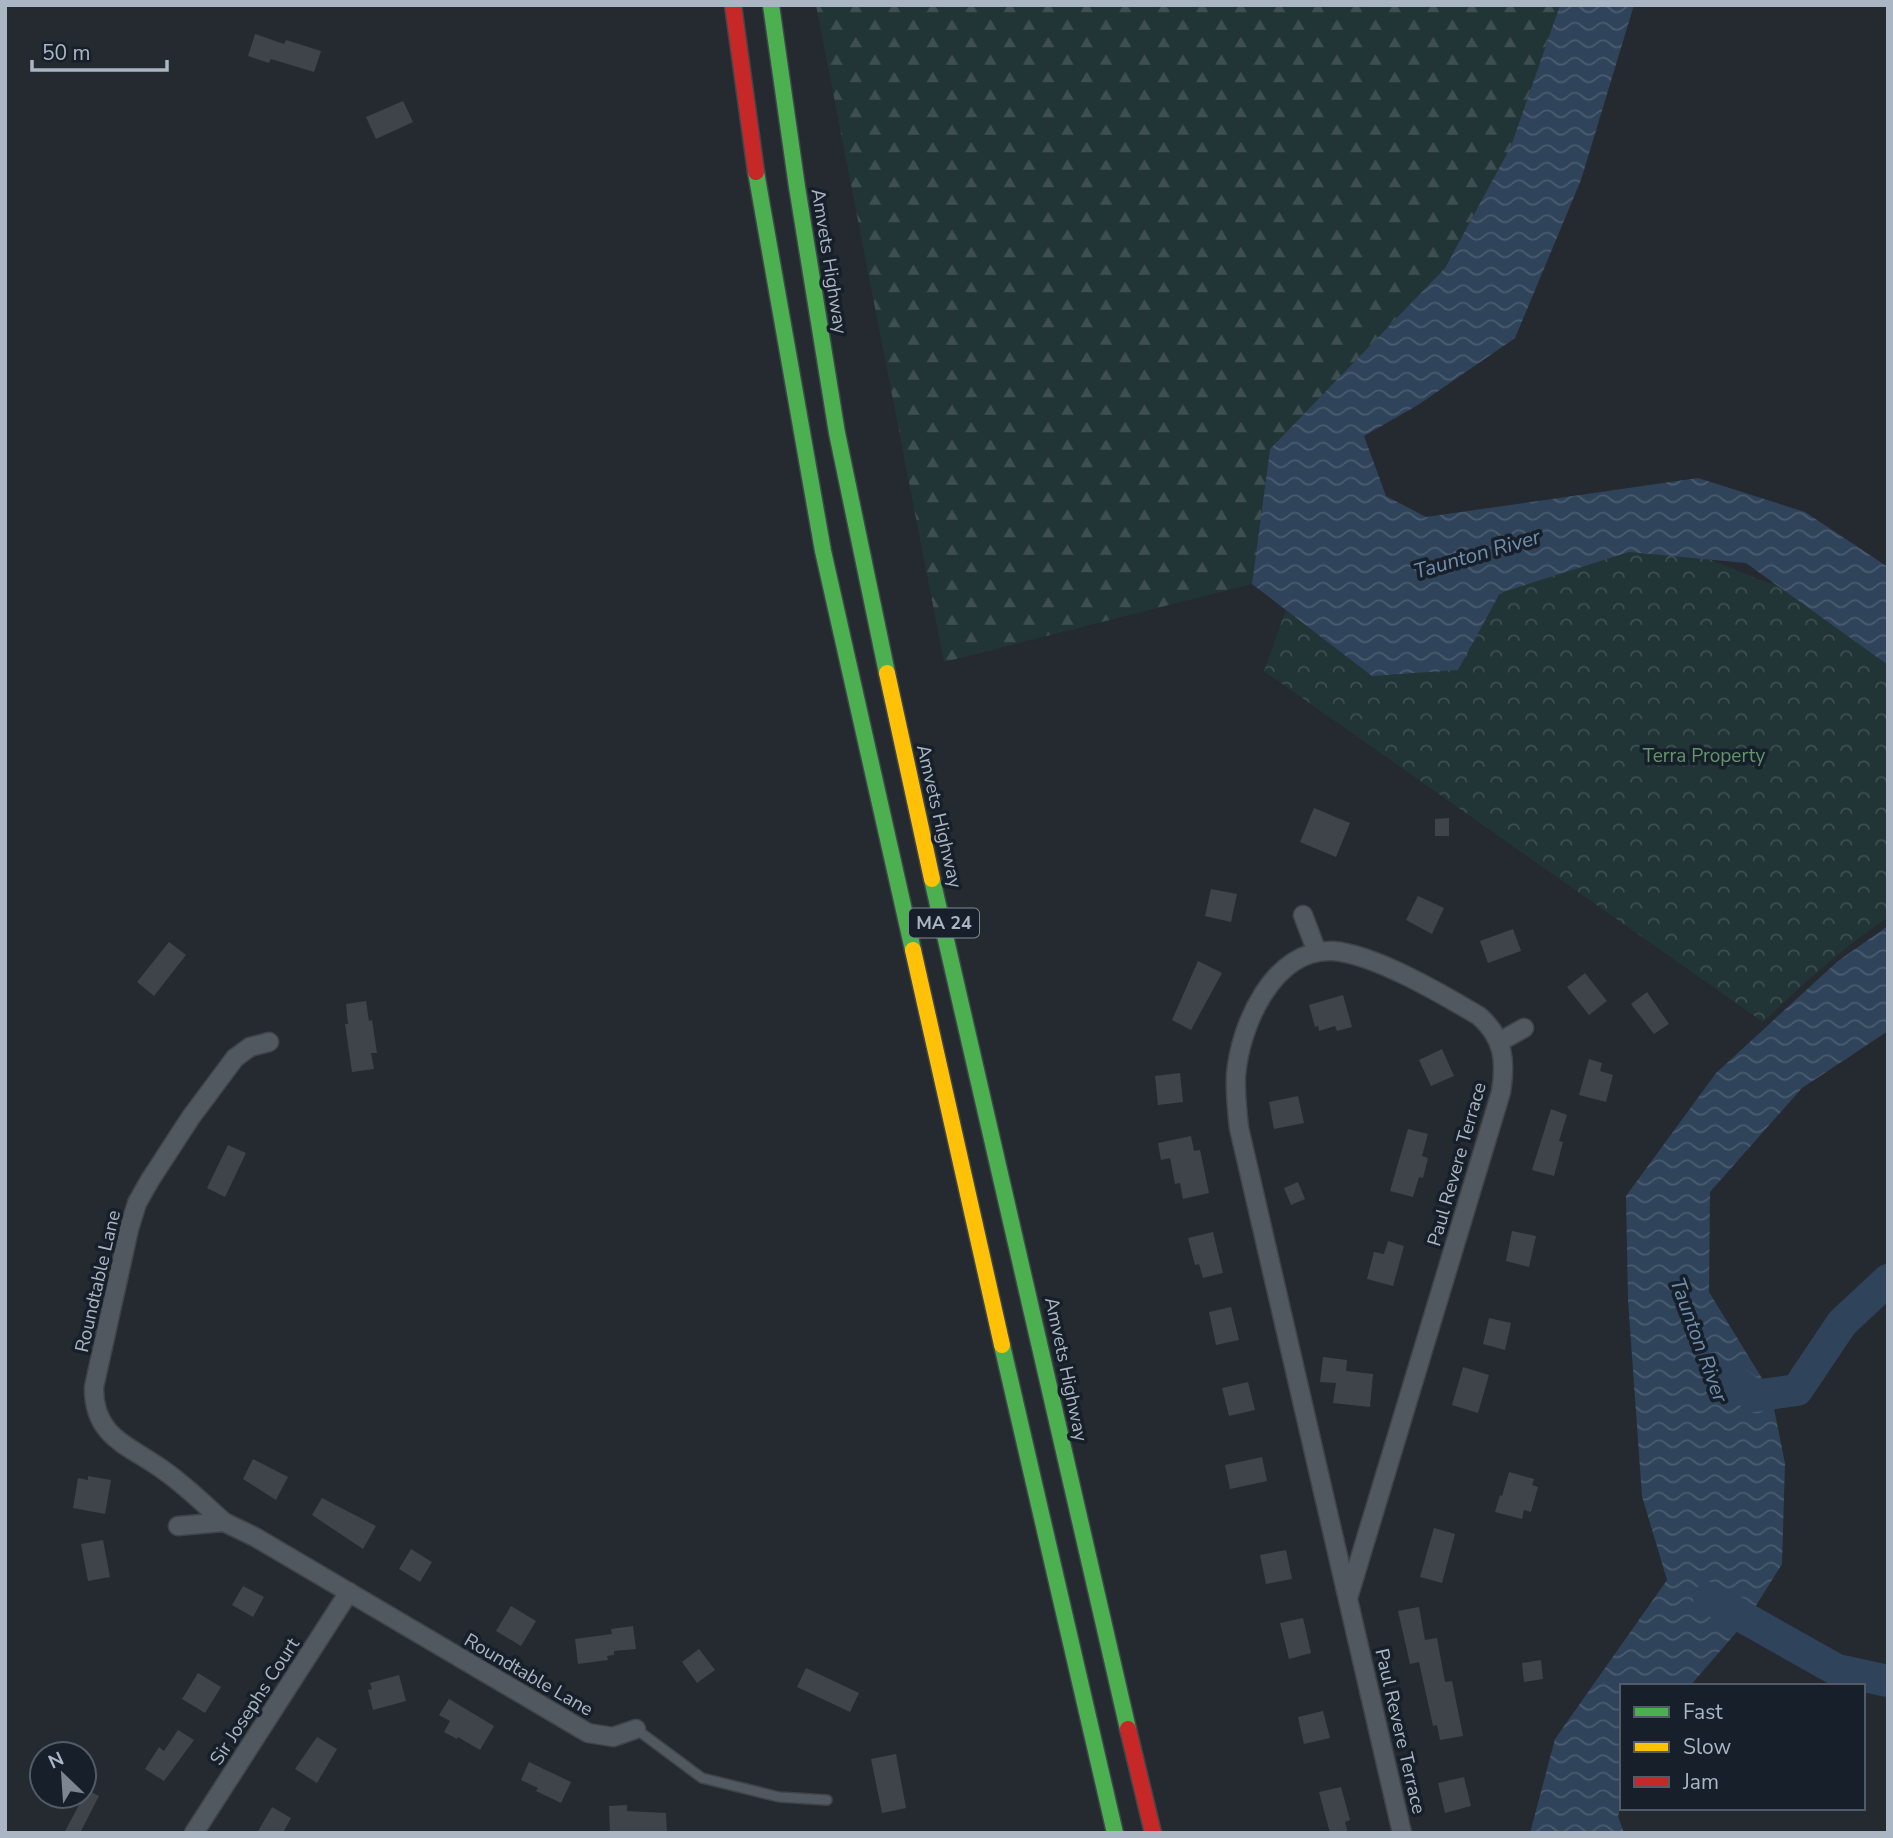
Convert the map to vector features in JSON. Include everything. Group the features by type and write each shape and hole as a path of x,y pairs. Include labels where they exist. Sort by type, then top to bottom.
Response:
{"highway":[{"name":"MA 24","path":"733,5 762,212 823,551 1115,1833"},
{"name":"Amvets Highway","path":"771,5 832,408 881,650 1096,1597 1153,1833"}],"street":[{"path":"1303,915 1317,952 1345,953 1374,961 1479,1016 1499,1041 1524,1028"},
{"name":"Paul Revere Terrace","path":"1317,952 1286,968 1273,980 1254,1013 1239,1057 1236,1107 1402,1833"},
{"name":"Paul Revere Terrace","path":"1348,1598 1501,1092 1504,1065 1499,1041"},
{"name":"Roundtable Lane","path":"269,1042 250,1046 235,1058 191,1117 137,1203 94,1387 94,1402 107,1432 125,1447 165,1471 224,1522 255,1536 588,1733 613,1737 636,1729"},
{"name":"Roundtable Lane","path":"178,1526 224,1522"},
{"name":"Sir Josephs Court","path":"194,1833 349,1592"}],"lane":[{"path":"636,1729 702,1778 779,1797 827,1800"}],"green space":[{"path":"816,5 1560,5 1511,146 1445,268 1270,449 1252,584 944,662"},
{"name":"Terra Property","path":"1669,543 1768,583 1826,586 1888,637 1888,917 1823,967 1763,1022 1264,671 1302,565 1478,577"}],"water":[{"name":"Taunton River","path":"1560,5 1634,5 1581,180 1515,338 1418,405 1364,436 1386,496 1426,517 1698,478 1805,512 1888,567 1888,665 1746,563 1629,552 1500,593 1458,670 1372,676 1252,584 1270,449 1445,268 1511,146"},
{"name":"Taunton River","path":"1888,926 1888,1031 1802,1088 1710,1192 1709,1292 1771,1393 1785,1464 1782,1564 1747,1620 1692,1684 1620,1684 1618,1816 1624,1833 1530,1833 1555,1739 1667,1580 1642,1496 1628,1300 1626,1196 1716,1073 1838,961"}],"building":[{"path":"255,34 284,44 286,40 321,51 314,72 271,59 269,63 248,56"},
{"path":"403,101 413,122 376,139 366,117"},
{"path":"1314,808 1350,823 1336,857 1300,842"},
{"path":"1449,818 1449,836 1435,836 1435,819"},
{"path":"1211,889 1237,894 1231,922 1205,916"},
{"path":"1418,896 1444,908 1432,934 1406,920"},
{"path":"1513,929 1521,951 1488,963 1480,941"},
{"path":"169,942 186,955 154,996 137,982"},
{"path":"1198,961 1222,973 1191,1030 1172,1020"},
{"path":"1585,973 1607,1001 1589,1015 1567,987"},
{"path":"1647,992 1669,1024 1654,1034 1631,1004"},
{"path":"1343,995 1352,1027 1337,1031 1335,1026 1319,1031 1318,1026 1315,1027 1309,1005"},
{"path":"366,1001 377,1053 371,1053 374,1069 352,1072 345,1024 348,1024 346,1004"},
{"path":"1442,1049 1454,1076 1431,1086 1419,1060"},
{"path":"1589,1059 1602,1063 1600,1071 1613,1075 1606,1102 1579,1095"},
{"path":"1180,1073 1183,1102 1158,1105 1155,1076"},
{"path":"1298,1096 1304,1123 1274,1129 1269,1102"},
{"path":"1551,1109 1567,1115 1559,1141 1563,1142 1554,1176 1532,1170"},
{"path":"1408,1129 1428,1134 1422,1156 1428,1158 1423,1178 1419,1177 1413,1197 1390,1191"},
{"path":"1191,1136 1194,1151 1200,1150 1209,1193 1183,1199 1180,1183 1175,1184 1170,1158 1161,1160 1158,1143"},
{"path":"228,1145 246,1153 225,1197 207,1188"},
{"path":"1298,1182 1305,1199 1291,1205 1284,1188"},
{"path":"1512,1231 1536,1236 1529,1267 1506,1261"},
{"path":"1213,1232 1223,1273 1203,1278 1199,1264 1195,1265 1188,1238"},
{"path":"1388,1241 1404,1246 1393,1286 1367,1279 1374,1252 1384,1254"},
{"path":"1231,1307 1239,1340 1216,1345 1209,1312"},
{"path":"1489,1318 1511,1323 1505,1350 1483,1344"},
{"path":"1323,1357 1347,1360 1346,1371 1373,1374 1370,1407 1333,1403 1336,1383 1320,1382"},
{"path":"1463,1367 1489,1375 1478,1413 1452,1405"},
{"path":"1248,1382 1255,1410 1229,1416 1222,1388"},
{"path":"1262,1457 1267,1481 1230,1489 1225,1465"},
{"path":"253,1459 288,1477 276,1500 243,1479"},
{"path":"1509,1472 1534,1479 1532,1485 1538,1487 1531,1512 1524,1510 1522,1519 1495,1512"},
{"path":"88,1476 111,1480 105,1514 73,1508 78,1478 88,1480"},
{"path":"322,1498 376,1526 363,1549 312,1515"},
{"path":"1434,1528 1455,1534 1442,1583 1420,1577"},
{"path":"103,1540 110,1577 88,1581 81,1544"},
{"path":"411,1549 432,1562 420,1582 399,1569"},
{"path":"1286,1550 1292,1579 1266,1584 1260,1555"},
{"path":"243,1586 264,1597 253,1617 232,1605"},
{"path":"511,1606 536,1621 521,1646 496,1631"},
{"path":"1419,1607 1425,1640 1437,1638 1445,1682 1452,1681 1463,1736 1440,1740 1437,1725 1433,1726 1419,1662 1410,1664 1398,1611"},
{"path":"1303,1618 1311,1653 1289,1659 1280,1623"},
{"path":"633,1626 636,1649 614,1651 614,1655 607,1656 608,1660 578,1664 575,1639 612,1634 611,1629"},
{"path":"699,1649 715,1670 697,1683 682,1662"},
{"path":"1541,1660 1543,1679 1524,1682 1522,1663"},
{"path":"806,1668 859,1693 850,1712 797,1687"},
{"path":"198,1673 221,1687 205,1713 182,1699"},
{"path":"399,1675 406,1701 373,1710 368,1690 372,1689 370,1683"},
{"path":"449,1699 494,1726 480,1750 444,1732 450,1721 439,1715"},
{"path":"1323,1711 1330,1738 1304,1744 1298,1717"},
{"path":"178,1730 194,1740 164,1781 145,1769 159,1747 164,1751"},
{"path":"317,1737 337,1749 317,1783 295,1769"},
{"path":"896,1754 906,1808 882,1813 871,1759"},
{"path":"529,1762 571,1782 561,1803 521,1780"},
{"path":"1464,1777 1471,1806 1445,1813 1438,1783"},
{"path":"1341,1787 1350,1820 1345,1822 1348,1833 1330,1833 1319,1792"},
{"path":"627,1805 627,1811 666,1813 667,1833 610,1833 609,1806"},
{"path":"272,1807 291,1818 283,1833 257,1833"},
{"path":"76,1810 92,1810 80,1833 64,1833"}],"waterway":[{"name":"Taunton River","path":"1733,1380 1754,1396 1797,1390 1842,1323 1888,1280"},
{"path":"1709,1598 1837,1670 1888,1681"}],"traffic: fast":[{"path":"771,5 837,433 887,673"},
{"path":"756,172 823,551 913,950"},
{"path":"932,879 1128,1729"},
{"path":"1002,1345 1115,1833"}],"traffic: slow":[{"path":"887,673 932,879"},
{"path":"913,950 1002,1345"}],"traffic: jam":[{"path":"733,5 756,172"},
{"path":"1128,1729 1153,1833"}]}
